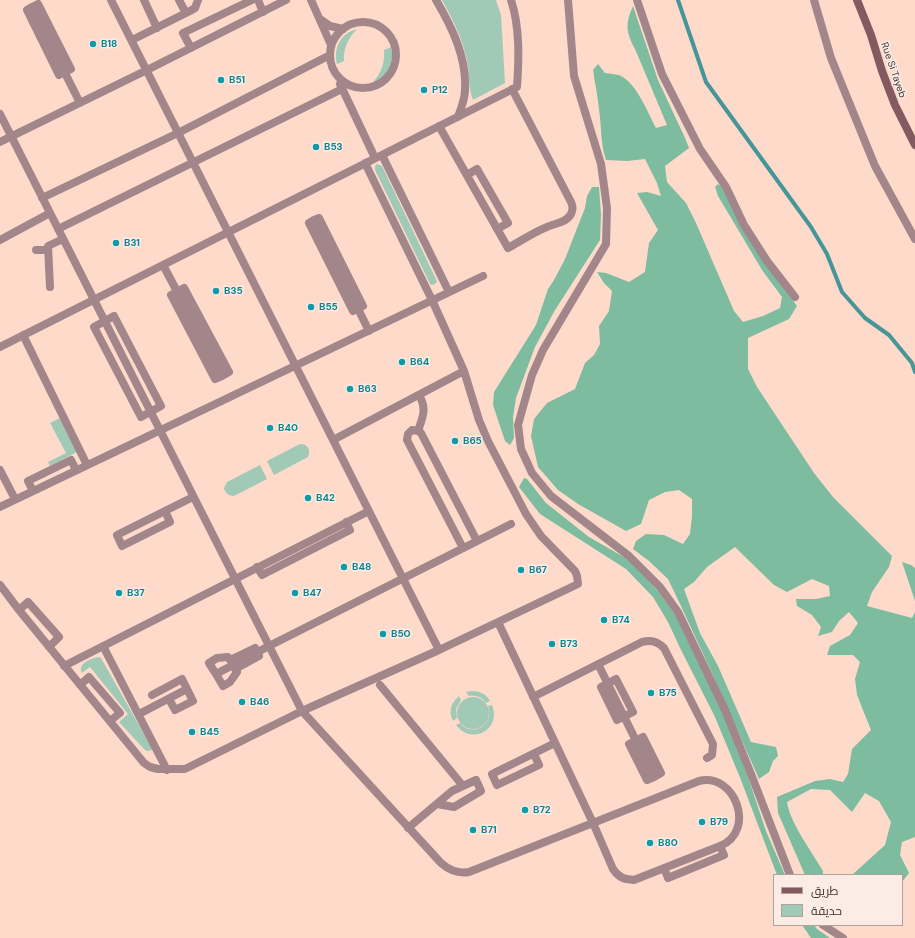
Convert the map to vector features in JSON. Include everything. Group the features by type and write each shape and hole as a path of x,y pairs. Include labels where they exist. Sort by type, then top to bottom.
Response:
{"main road":[{"name":"Rue Si Tayeb","path":"857,0 871,35 882,71 895,105 915,145"}],"street":[{"path":"111,0 439,650"},
{"path":"144,0 157,28"},
{"path":"179,0 186,13"},
{"path":"132,40 195,8 198,0"},
{"path":"191,48 183,33 252,0"},
{"path":"258,0 263,12"},
{"path":"0,142 286,0"},
{"path":"311,0 332,45"},
{"path":"436,0 454,35 463,62 465,91 458,116"},
{"path":"1,345 94,300 517,87 518,52 515,18 511,0"},
{"path":"568,0 574,76 601,164 607,208 606,244 543,350 532,375 518,425 521,449 532,473 551,496 629,556 660,587 678,612 725,710 790,874"},
{"path":"637,0 662,74 700,149 726,187 744,225 759,249 795,297"},
{"path":"814,0 831,58 874,166 915,239"},
{"path":"38,4 71,69 65,72 59,75 27,10 38,4"},
{"path":"320,18 330,26 343,29"},
{"path":"336,74 347,84 356,88 376,86 385,80 391,73 395,64 396,54 394,44 389,35 382,28 372,24 362,22 352,24 343,29 336,36 330,55 331,65 342,89 450,292"},
{"path":"42,198 178,133 330,55"},
{"path":"65,72 80,103"},
{"path":"58,229 342,89"},
{"path":"438,126 508,248 548,226 557,225 568,217 572,210 572,202 512,89"},
{"path":"0,114 302,712 441,863 453,871 462,873 469,872 593,823 699,781 706,780 712,780 725,786 736,804 740,817 736,832 731,839 720,846 634,880 624,879 617,875 613,869 593,823 556,743 498,622"},
{"path":"0,585 64,666 144,762 150,767 168,770 185,769 302,712 439,650 578,584 575,571 541,536 526,514 482,427 464,371 432,300 365,163"},
{"path":"466,175 477,169 508,223 498,229"},
{"path":"0,240 50,213"},
{"path":"314,220 309,223 312,230 353,312 358,309 368,331"},
{"path":"50,287 48,246 63,239"},
{"path":"36,250 48,250"},
{"path":"163,265 178,291"},
{"path":"0,507 483,276"},
{"path":"184,288 229,372 215,380 171,295 178,291 184,288"},
{"path":"114,316 161,406 141,417 94,327 105,321 114,316"},
{"path":"23,335 87,465"},
{"path":"333,440 464,371"},
{"path":"418,431 424,411 423,402 419,395"},
{"path":"463,548 407,440 408,434 412,430 421,433 477,541"},
{"path":"0,470 15,499"},
{"path":"165,511 170,522 122,546 117,534 194,497"},
{"path":"64,666 369,511"},
{"path":"216,674 511,524"},
{"path":"19,610 28,602 60,637 49,647"},
{"path":"533,697 642,642 656,642 664,648 713,744 712,755 707,758"},
{"path":"103,646 168,770"},
{"path":"255,648 259,656 235,669 237,672 230,682 222,686 216,674 209,663 217,658 228,657 230,660 255,648"},
{"path":"598,664 608,683"},
{"path":"80,685 90,677 120,713 110,721"},
{"path":"182,679 187,689 193,701 175,710 166,700 155,693 182,679"},
{"path":"616,679 633,712 624,716 617,720 601,687 616,679"},
{"path":"380,685 463,786"},
{"path":"139,714 187,689"},
{"path":"624,716 636,740"},
{"path":"644,737 661,773 647,780 629,744 636,740 644,737"},
{"path":"534,754 539,765 497,785 492,774 556,743"},
{"path":"408,828 452,790 476,780 481,791 454,807 437,804"},
{"path":"825,926 843,938"}],"green space":[{"path":"442,0 496,0 501,15 505,83 473,100 464,49"},
{"path":"633,6 658,80 689,148 665,166 667,182 686,203 734,311 743,322 763,316 780,308 782,297 762,270 718,196 715,187 718,184 723,188 766,264 797,306 789,319 748,338 748,369 757,387 814,473 833,497 892,556 889,567 872,592 867,606 912,618 915,612 915,837 902,842 900,855 909,873 903,881 903,874 853,874 885,845 891,822 879,801 865,793 852,812 830,790 811,789 787,802 792,819 823,871 823,874 805,874 778,813 777,797 815,781 830,779 843,782 848,774 852,749 871,730 857,695 855,679 860,662 853,655 827,655 830,646 850,635 858,623 849,612 839,621 832,632 818,636 821,627 812,615 797,606 796,599 816,599 830,596 829,586 812,579 787,592 774,585 735,547 707,567 694,582 684,589 700,633 718,666 751,742 776,747 778,756 773,761 769,772 759,779 668,579 649,561 633,549 636,541 646,534 664,535 683,544 690,534 692,499 679,490 665,492 649,500 641,524 626,531 578,504 558,490 538,467 531,436 534,419 547,403 575,389 585,363 594,355 600,344 599,326 609,311 612,291 604,283 597,272 606,273 629,282 645,272 649,243 658,230 637,193 647,192 661,196 657,183 645,159 627,161 606,160 603,147 593,70 598,64 605,73 619,75 632,85 642,99 656,128 667,125 628,33 629,18"},
{"path":"357,29 347,44 344,52 344,61 337,64 337,47 347,34"},
{"path":"391,47 392,59 389,69 382,78 372,83 382,68 384,50"},
{"path":"377,164 382,166 436,279 437,282 435,284 430,284 375,170 375,166"},
{"path":"592,187 599,187 601,215 600,240 555,310 535,347 516,398 513,417 514,438 510,445 505,441 493,405 494,392 536,325 548,289 565,259 585,208 587,196"},
{"path":"60,418 77,452 50,466 48,462 66,453 50,423"},
{"path":"300,444 307,446 309,452 308,457 274,475 267,461"},
{"path":"260,465 267,479 234,496 226,493 224,488 227,482"},
{"path":"524,478 527,479 546,503 589,537 629,560 658,591 675,614 723,713 748,777 766,831 785,874 777,874 715,717 668,622 653,597 626,569 540,514 519,487"},
{"path":"902,562 915,568 915,601"},
{"path":"99,657 101,658 153,750 147,751 144,749 119,722 128,714 90,667 82,673 81,669 83,664 89,660"},
{"path":"472,691 482,693 487,696 490,701 486,703 479,697 469,696 466,692"},
{"path":"459,696 461,700 456,709 457,718 453,721 451,717 451,707"},
{"path":"473,697 484,702 489,713 484,724 473,729 462,724 457,713 462,702"},
{"path":"492,705 494,714 493,721 484,732 470,734 463,731 456,725 460,723 470,729 481,727 488,719 488,706"},
{"path":"803,926 815,926 830,938 811,938"}],"waterway":[{"path":"678,0 706,82 811,227 827,254 842,292 865,318 889,335 912,363 915,372"}],"place":[{"name":"B18","path":"93,44"},
{"name":"B51","path":"221,80"},
{"name":"P12","path":"424,90"},
{"name":"B53","path":"316,147"},
{"name":"B31","path":"116,243"},
{"name":"B35","path":"216,291"},
{"name":"B55","path":"311,307"},
{"name":"B64","path":"402,362"},
{"name":"B63","path":"350,389"},
{"name":"B40","path":"270,428"},
{"name":"B65","path":"455,441"},
{"name":"B42","path":"308,498"},
{"name":"B48","path":"344,567"},
{"name":"B67","path":"521,570"},
{"name":"B37","path":"119,593"},
{"name":"B47","path":"295,593"},
{"name":"B74","path":"604,620"},
{"name":"B50","path":"383,634"},
{"name":"B73","path":"552,644"},
{"name":"B75","path":"651,693"},
{"name":"B46","path":"242,702"},
{"name":"B45","path":"192,732"},
{"name":"B72","path":"525,810"},
{"name":"B79","path":"702,822"},
{"name":"B71","path":"473,830"},
{"name":"B80","path":"650,843"}]}
